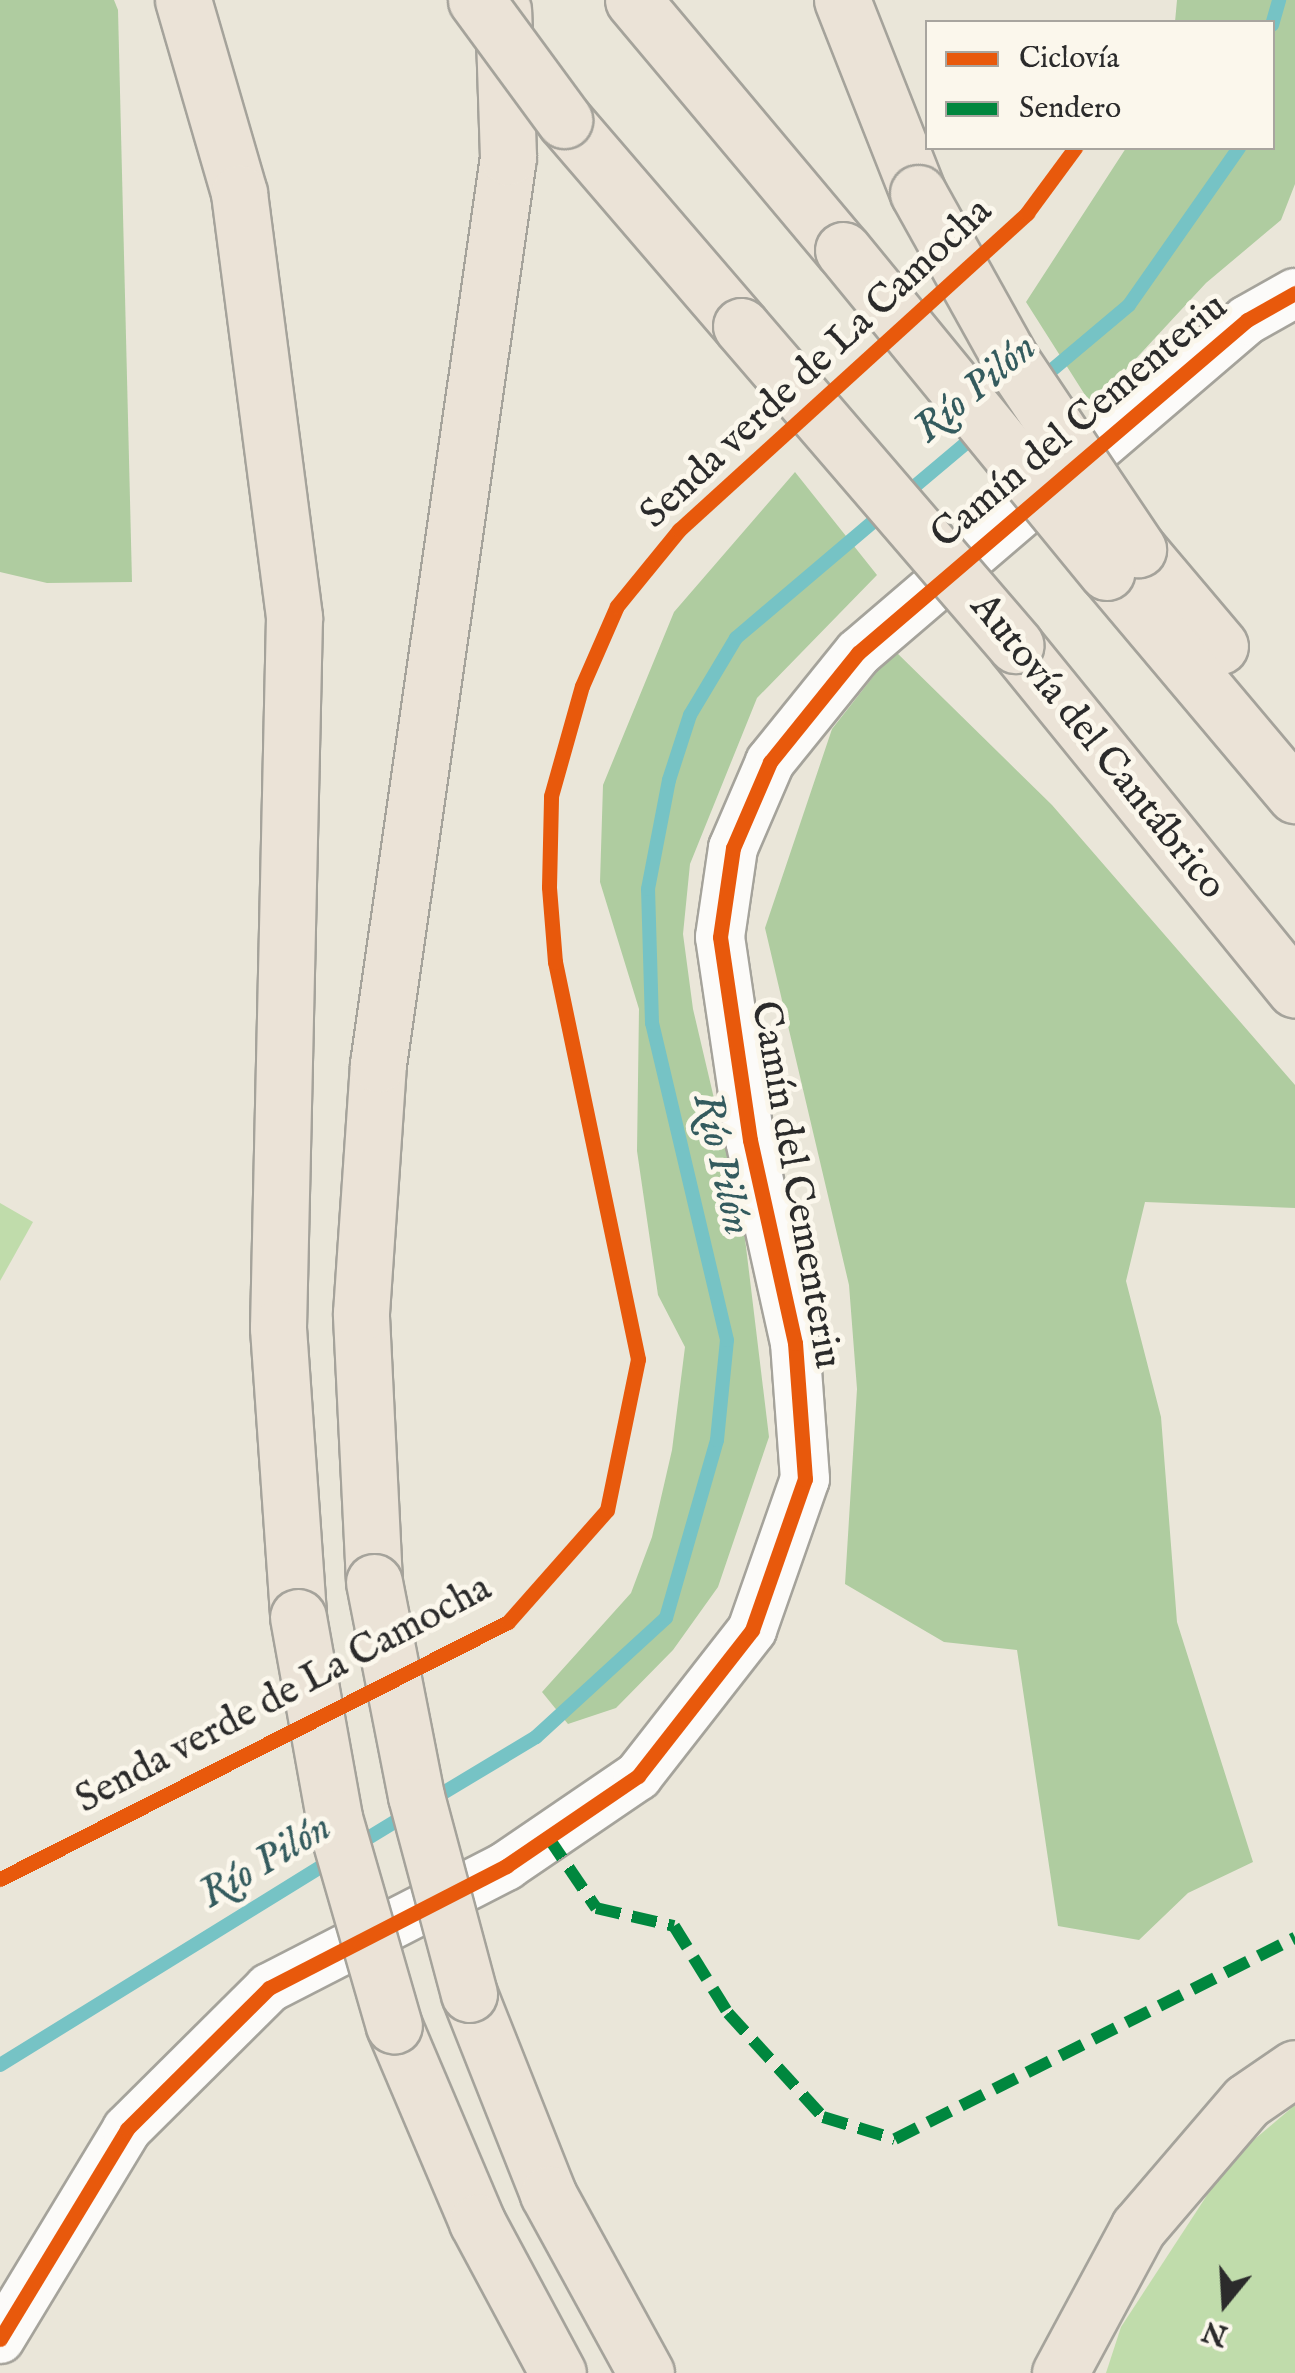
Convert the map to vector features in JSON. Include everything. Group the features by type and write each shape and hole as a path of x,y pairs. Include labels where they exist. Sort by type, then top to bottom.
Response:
{"highway":[{"path":"183,0 239,193 294,617 278,1328 298,1617 334,1818 394,2026 476,2222 558,2373"},
{"name":"Autovía del Cantábrico","path":"476,0 564,120 1014,645 1295,988"},
{"path":"502,0 508,157 378,1064 361,1314 374,1582 416,1796 469,1994 548,2194 646,2373"},
{"path":"634,0 843,250 1123,560 1295,737"},
{"path":"842,0 918,193 1123,560 1295,795"},
{"path":"1060,2373 1138,2228 1247,2101 1295,2068"}],"street":[{"name":"Camín del Cementeriu","path":"0,2339 127,2129 270,1988 506,1866 638,1776 752,1630 805,1478 795,1342 750,1140 720,937 733,848 770,762 858,653 1220,342 1295,293"}],"green space":[{"path":"0,0 114,0 118,10 132,582 47,583 0,572"},
{"path":"1177,0 1295,0 1295,184 1281,220 1206,283 1092,406 1026,302 1125,150 1275,150 1275,20 1175,20"},
{"path":"795,472 877,575 757,698 690,864 683,934 693,1009 743,1222 769,1437 718,1587 673,1650 616,1708 568,1724 542,1692 631,1593 652,1537 672,1450 685,1347 658,1295 637,1151 639,1009 600,882 603,785 674,612"},
{"path":"894,650 1052,805 1295,1085 1295,1208 1145,1202 1126,1281 1161,1417 1177,1622 1253,1862 1188,1893 1139,1940 1058,1926 1017,1650 944,1642 845,1584 857,1389 849,1285 765,928 832,729"},
{"path":"0,1203 33,1222 0,1281"},
{"path":"1295,2105 1295,2373 1106,2373 1121,2327 1230,2160"}],"waterway":[{"name":"Río Pilón","path":"1273,20 1279,0"},
{"name":"Río Pilón","path":"1040,380 1129,305 1238,150"},
{"name":"Río Pilón","path":"902,497 978,433"},
{"name":"Río Pilón","path":"428,1802 536,1737 666,1618 717,1440 727,1340 652,1023 648,889 669,780 690,715 736,638 886,511"},
{"name":"Río Pilón","path":"355,1846 409,1813"},
{"name":"Río Pilón","path":"0,2065 332,1860"}],"marked path":[{"path":"548,1837 596,1908 674,1926 728,2013 823,2117 895,2139 1295,1938"}],"cycle path":[{"name":"Senda verde de La Camocha","path":"0,1879 508,1622 607,1510 638,1359 555,962 549,887 551,796 582,686 617,606 679,530 1027,213 1074,150"},
{"path":"0,2339 127,2129 269,1988 506,1866 638,1776 752,1630 805,1479 795,1343 750,1140 720,937 733,848 770,762 858,653 1247,320 1295,293"}]}
